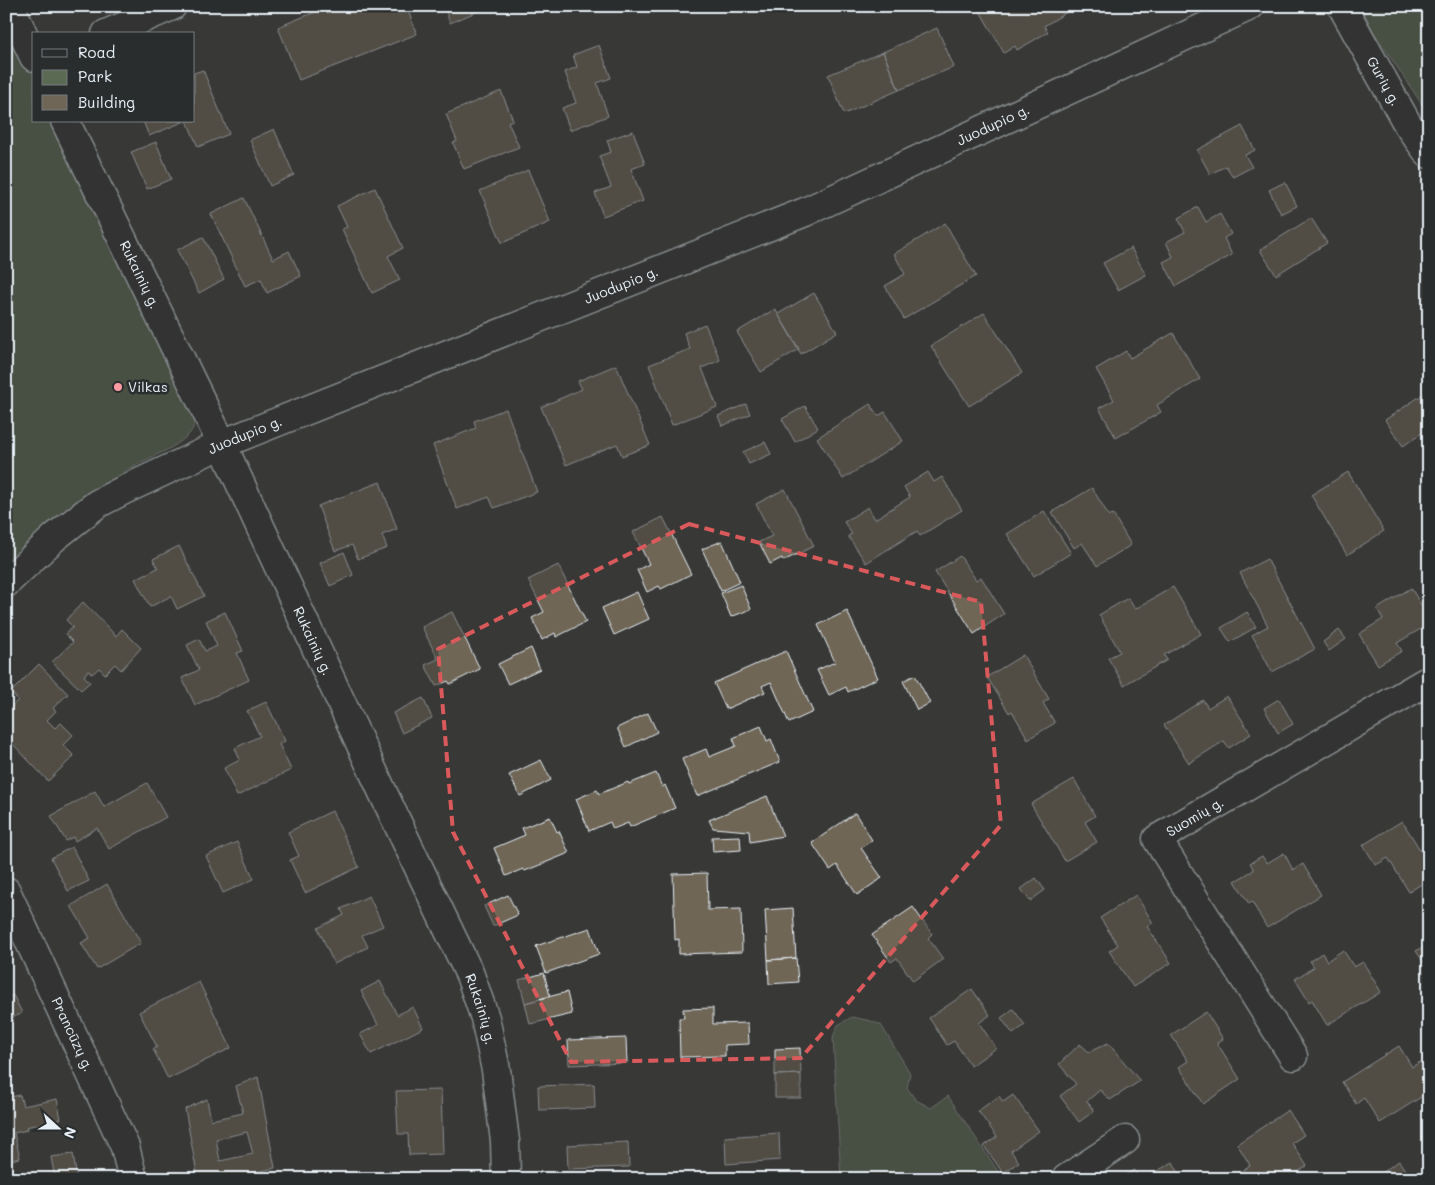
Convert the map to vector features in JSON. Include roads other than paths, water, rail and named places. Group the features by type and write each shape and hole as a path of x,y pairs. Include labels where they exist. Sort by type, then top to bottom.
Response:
{"street":[{"path":"10,6 32,53"},
{"path":"111,32 172,6"},
{"name":"Juodupio g.","path":"6,583 55,537 97,504 222,444 805,212 1250,6"},
{"name":"Gurių g.","path":"1342,6 1408,125 1429,154"},
{"name":"Rukainių g.","path":"65,122 222,444 384,797 470,975 485,1018 496,1070 506,1179"},
{"name":"Suomių g.","path":"1294,1056 1157,839 1429,680"},
{"name":"Prancūzų g.","path":"6,891 125,1147 133,1179"},
{"path":"1066,1179 1125,1140"}],"place":[{"name":"Vilkas","path":"118,387"}]}
